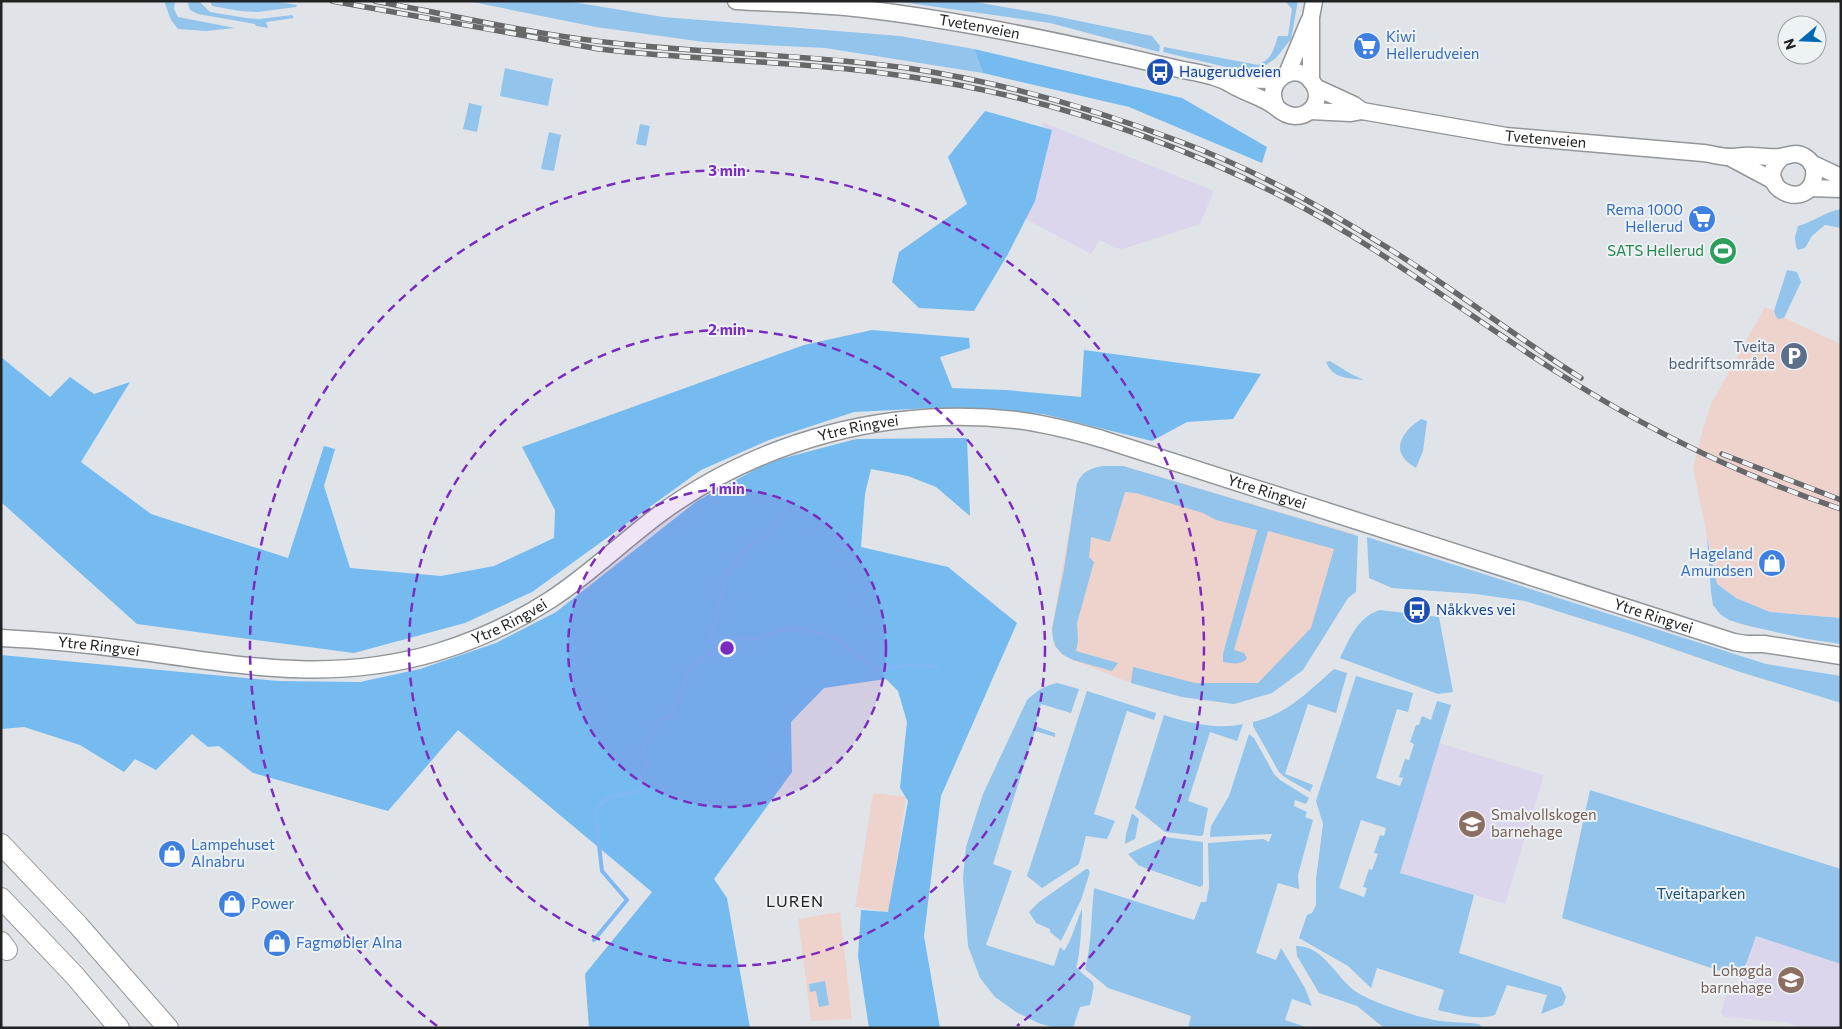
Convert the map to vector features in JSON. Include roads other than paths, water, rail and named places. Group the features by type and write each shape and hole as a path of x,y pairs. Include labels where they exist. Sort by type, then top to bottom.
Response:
{"highway":[{"path":"1,844 78,925 168,1028"},
{"path":"1,898 75,976 118,1028"}],"main road":[{"name":"Tvetenveien","path":"736,1 845,7 952,21 1042,38 1219,78 1261,98 1282,113 1292,117 1302,116 1310,111 1351,113 1362,110"},
{"path":"1277,108 1272,97 1274,85 1282,77 1313,9"},
{"path":"1310,111 1315,102 1313,84 1313,9"},
{"name":"Tvetenveien","path":"1219,78 1282,77 1300,73 1313,84 1362,110 1506,136 1704,153 1729,157 1782,157 1787,154 1798,154 1811,163 1841,177"},
{"name":"Tvetenveien","path":"1729,157 1774,181 1779,190 1790,195 1801,194 1809,188 1841,190"},
{"path":"1774,181 1773,170 1782,157"},
{"path":"1809,188 1814,179 1811,163"},
{"name":"Ytre Ringvei","path":"1,638 85,644 243,666 293,670 358,668 418,657 458,645 497,630 551,600 677,502 718,476 750,461 787,446 860,426 898,420 956,417 990,418 1034,423 1102,439 1658,618 1746,644 1759,652 1841,667"},
{"name":"Ytre Ringvei","path":"1746,644 1764,644 1841,656"}],"waterway":[{"path":"594,940 627,900 602,871 595,810 609,797 640,791 646,762 644,748 661,719 672,715 686,677 696,662 716,650 711,636 726,576 747,547 769,535 786,509"},
{"path":"716,650 740,638 758,639 782,630 800,628 834,637 875,669 916,665 938,667"}],"railway":[{"path":"332,1 599,49 882,73 986,91 1087,117 1186,153 1234,173 1281,196 1384,256 1583,389 1654,429 1727,465 1803,496 1841,509"},
{"path":"375,1 530,31 592,40 659,47 836,60 907,68 977,81 1080,107 1148,130 1235,164 1313,204 1413,264 1581,378"},
{"path":"1722,454 1841,500"}],"place":[{"name":"Kiwi Hellerudveien","path":"1367,46"},
{"name":"Haugerudveien","path":"1160,72"},
{"name":"Rema 1000 Hellerud","path":"1702,219"},
{"name":"SATS Hellerud","path":"1723,251"},
{"name":"Tveita bedriftsområde","path":"1794,356"},
{"name":"Hageland Amundsen","path":"1772,563"},
{"name":"Nåkkves vei","path":"1417,610"},
{"name":"Smalvollskogen barnehage","path":"1472,824"},
{"name":"Lampehuset Alnabru","path":"172,854"},
{"name":"Power","path":"232,904"},
{"name":"Fagmøbler Alna","path":"277,943"},
{"name":"Lohøgda barnehage","path":"1791,980"}],"district":[{"name":"LUREN","path":"795,901"}],"park label":[{"name":"Tveitaparken","path":"1701,894"}]}
